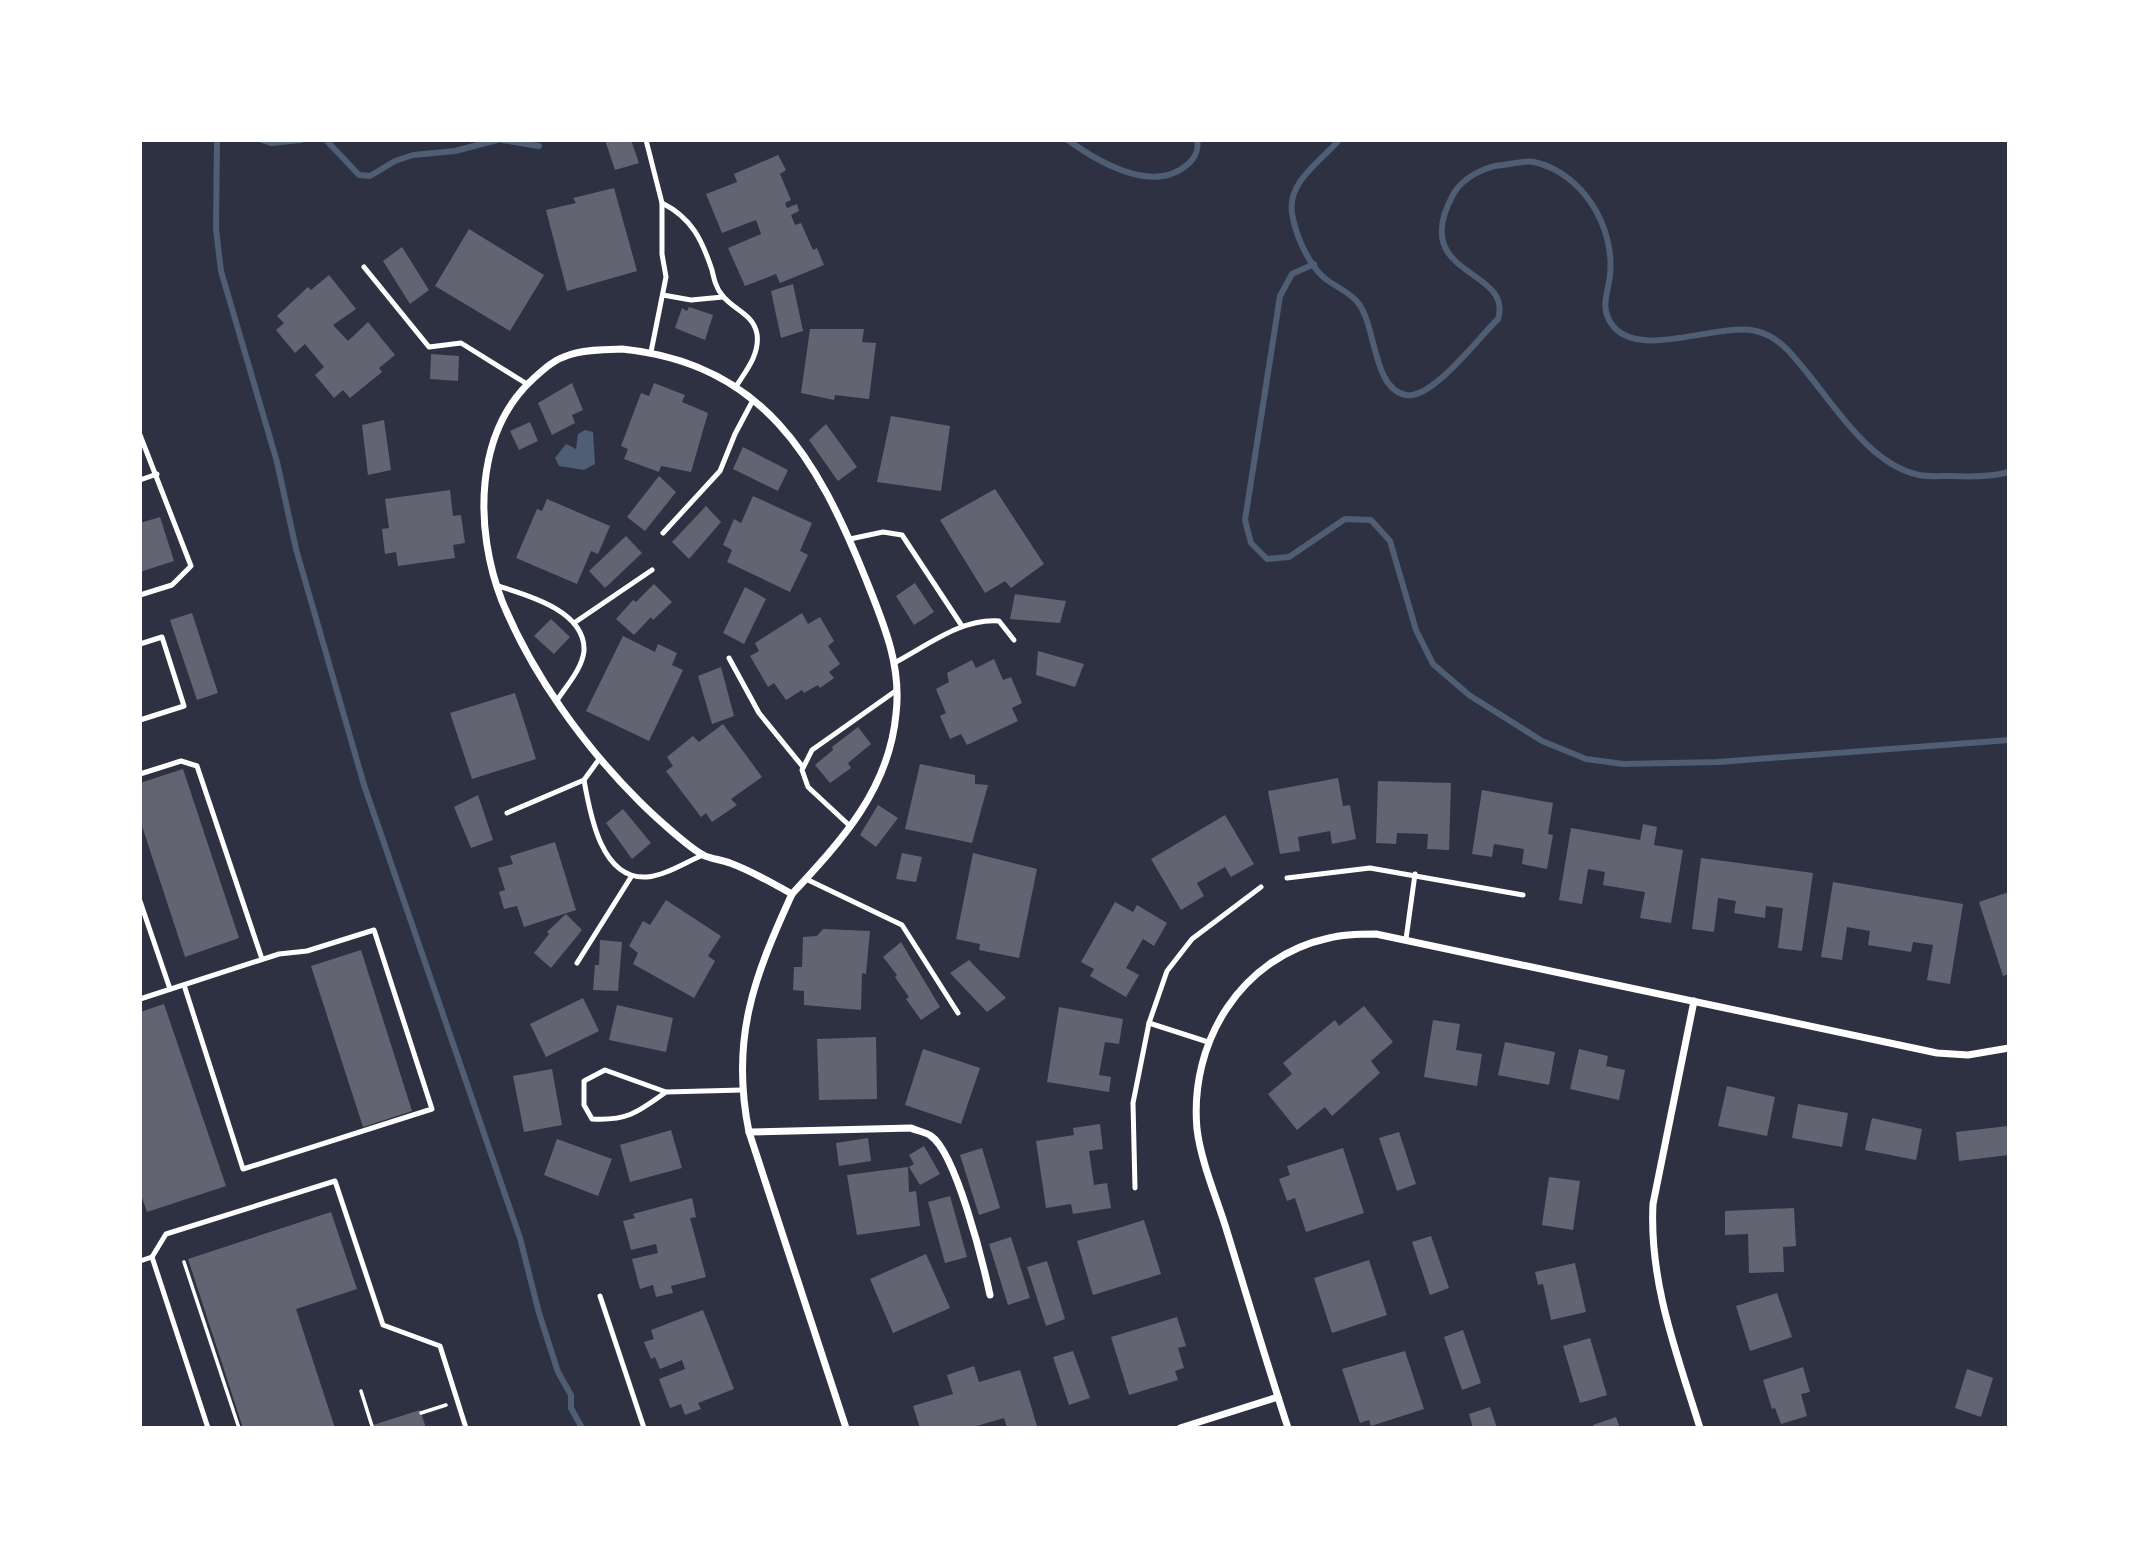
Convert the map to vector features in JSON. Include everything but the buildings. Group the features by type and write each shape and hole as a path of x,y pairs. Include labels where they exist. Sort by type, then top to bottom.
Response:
{"street":[{"path":"792,894 746,870 703,855 640,802 583,740 520,640 498,586 489,543 484,492 486,464 499,423 527,384 551,362 570,354 622,349 651,352 692,364 735,388 752,401 797,443 821,478 850,539 883,623 894,663 897,690 897,715 885,762 876,787 851,827 792,894 760,965 742,1045 742,1090 749,1132 846,1428"},
{"path":"1288,1428 1200,1144 1196,1094 1208,1042 1237,993 1262,969 1291,951 1342,935 1376,934 1937,1053 1968,1055 2009,1048"},
{"path":"1695,1001 1653,1204 1652,1234 1659,1295 1700,1428"},
{"path":"749,1132 911,1128 933,1136 947,1159 974,1225 990,1295"},
{"path":"1180,1428 1278,1397"}],"lane":[{"path":"646,140 662,204 662,254 666,277 651,352"},
{"path":"662,204 691,224 702,239 723,297 747,314 757,335 754,359 735,388"},
{"path":"364,267 429,347 461,343 527,384"},
{"path":"663,295 691,300 723,297"},
{"path":"663,533 720,471 734,434 752,401"},
{"path":"140,435 191,566 172,585 140,595"},
{"path":"140,480 157,474"},
{"path":"850,539 883,532 902,535 962,626"},
{"path":"574,623 652,570"},
{"path":"498,586 531,597 574,623 581,635 584,651 579,666 558,699"},
{"path":"894,663 962,626 984,620 999,621 1014,640"},
{"path":"140,644 162,637 184,706 140,720"},
{"path":"729,658 759,713 803,767 808,787 851,827"},
{"path":"803,767 813,750 897,690"},
{"path":"507,813 584,780 600,758"},
{"path":"140,774 181,761 197,766 262,959"},
{"path":"584,780 597,836 616,866 631,877 650,877 703,855"},
{"path":"1287,877 1370,868 1523,895"},
{"path":"1406,939 1416,874"},
{"path":"577,962 631,877"},
{"path":"806,879 902,925 958,1013"},
{"path":"1135,1188 1133,1103 1149,1023 1167,971 1192,939 1261,887"},
{"path":"140,901 170,989"},
{"path":"140,999 262,959 307,951 374,930 432,1109 243,1169 184,985"},
{"path":"1149,1023 1208,1042"},
{"path":"666,1092 634,1115 617,1120 593,1119 584,1105 584,1081 605,1070 666,1092 742,1090"},
{"path":"140,1261 152,1257 166,1234 335,1181 383,1325 439,1346 466,1428"},
{"path":"152,1257 205,1427"},
{"path":"600,1296 644,1428"}],"path":[{"path":"184,1262 239,1428"},
{"path":"361,1391 372,1426"},
{"path":"421,1413 457,1401"}],"water":[{"path":"585,430 593,432 595,464 584,470 559,466 555,458 566,444 576,449 578,434"}],"waterway":[{"path":"217,140 216,229 221,271 277,462 296,549 364,785 520,1238 539,1313 558,1372 571,1395 571,1408 582,1428"},
{"path":"262,140 271,143 301,140"},
{"path":"326,140 359,175 370,176 395,161 413,155 455,151 497,140"},
{"path":"502,140 539,146"},
{"path":"1068,140 1110,165 1143,176 1174,173 1188,164 1196,153 1197,140"},
{"path":"1339,140 1300,182 1292,202 1292,213 1302,246 1316,269 1325,279 1351,296 1365,314 1381,370 1395,390 1406,395 1417,394 1429,388 1454,366 1498,319 1499,302 1491,289 1451,257 1443,241 1443,221 1454,193 1469,178 1489,168 1518,162 1534,162 1552,168 1581,190 1601,221 1610,257 1606,313 1613,326 1626,336 1642,340 1660,340 1721,331 1764,333 1789,351 1869,447 1901,469 1931,476 1980,476 2009,472"},
{"path":"1314,264 1292,274 1280,296 1245,520 1251,543 1267,559 1289,557 1345,519 1371,520 1390,541 1416,630 1433,664 1469,695 1542,741 1586,759 1623,764 1718,762 2009,740"}]}
